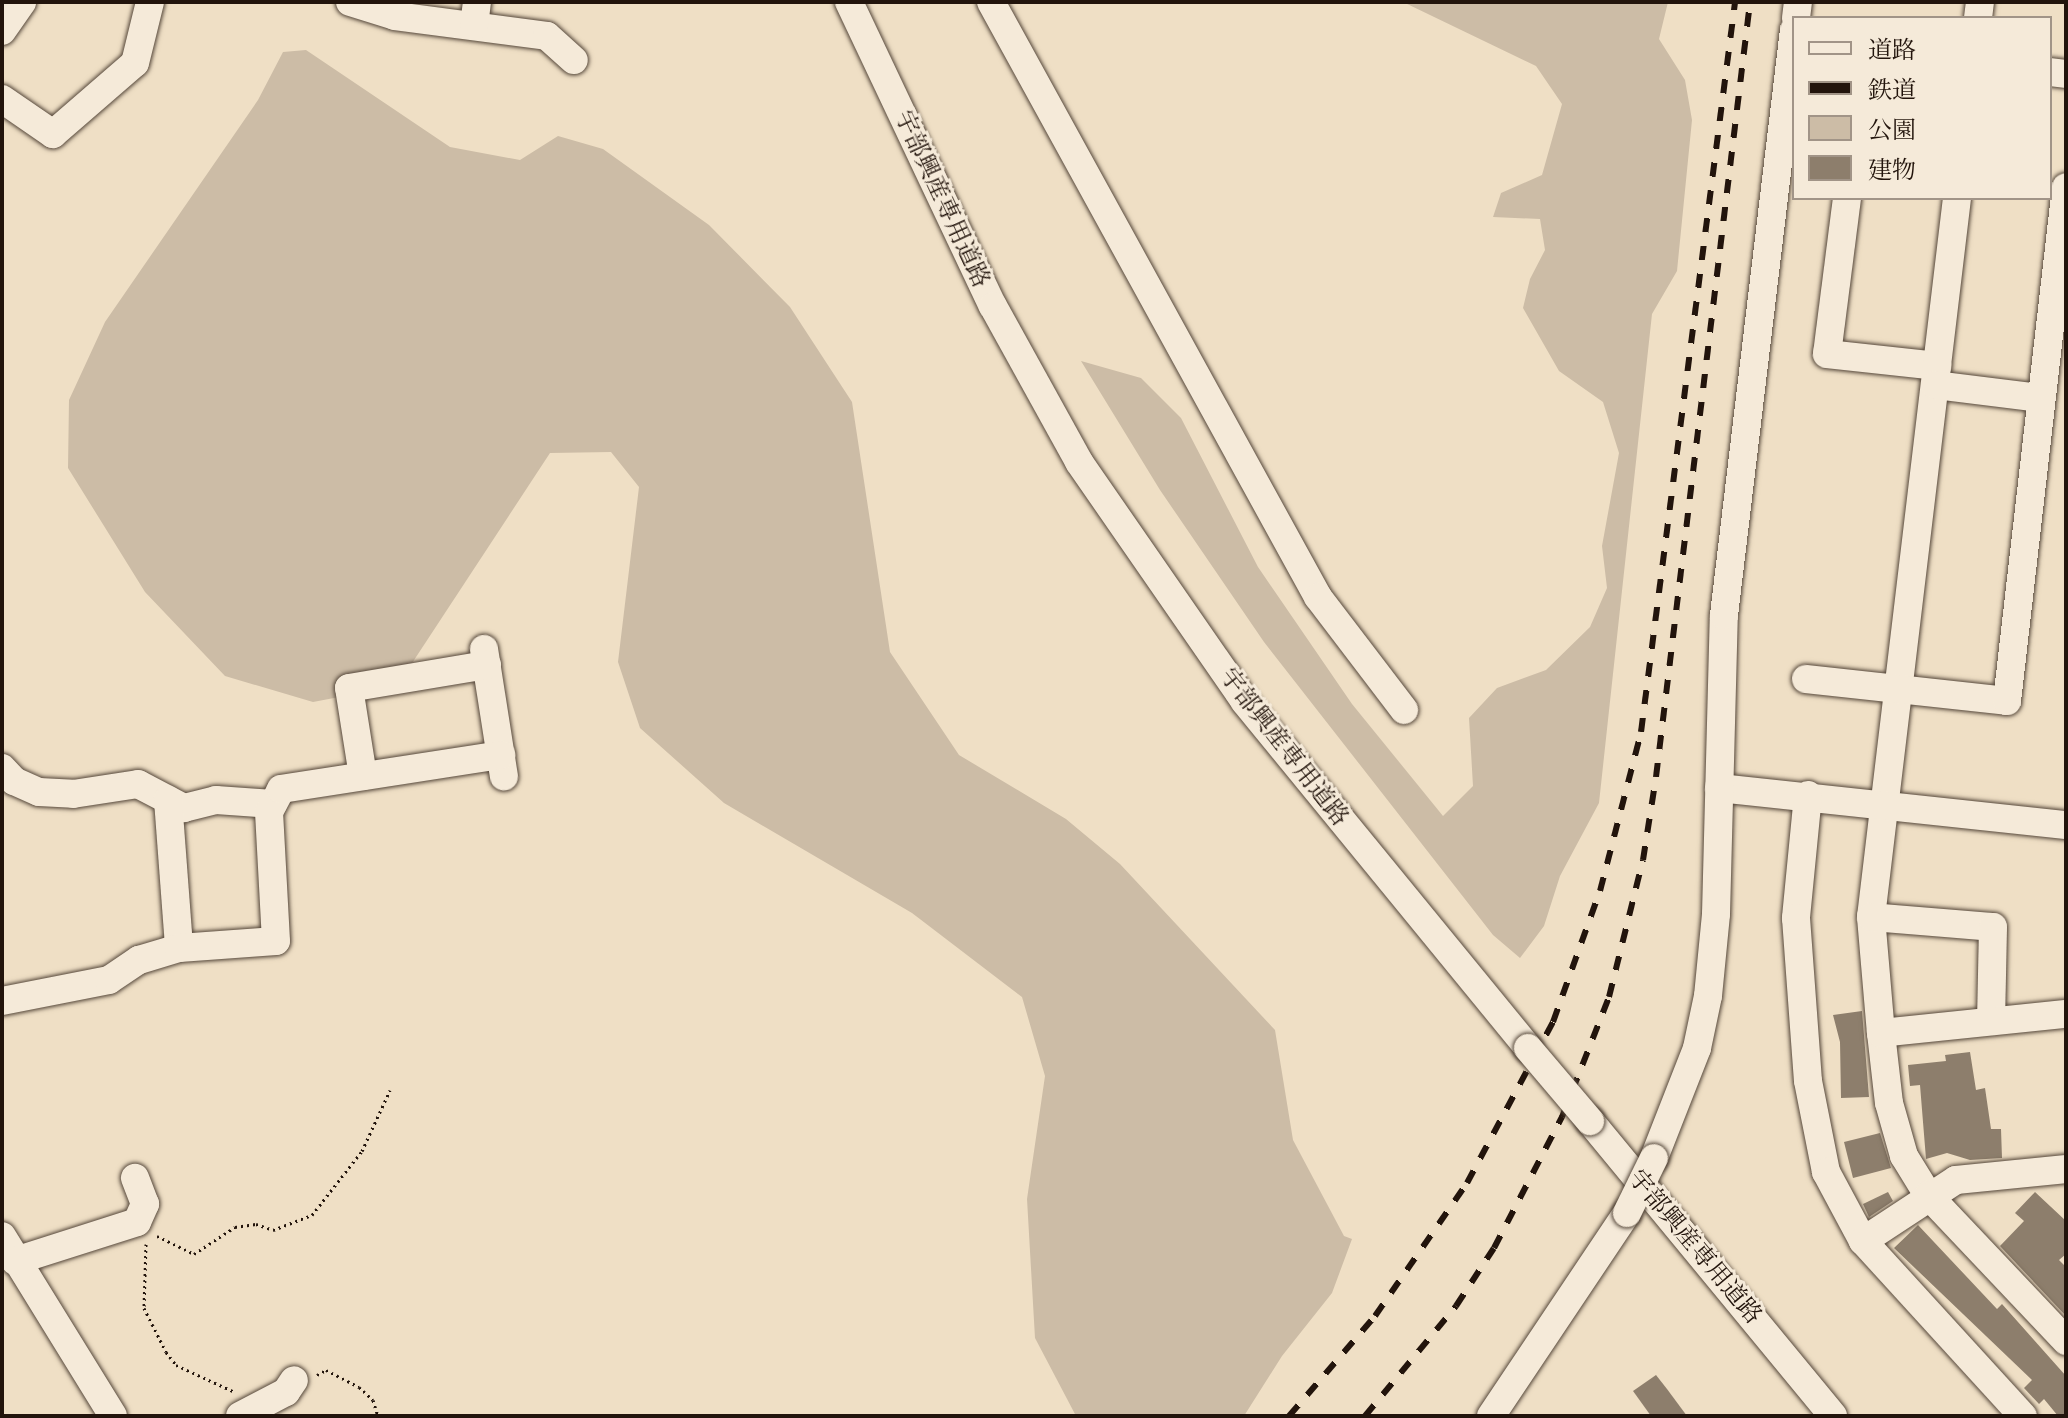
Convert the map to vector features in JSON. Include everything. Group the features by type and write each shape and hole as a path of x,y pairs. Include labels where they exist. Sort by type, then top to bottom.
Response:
{"street":[{"path":"2,31 22,2"},
{"path":"2,99 53,134 135,63 150,2"},
{"path":"350,2 395,16 476,14 547,36 574,60"},
{"name":"宇部興産専用道路","path":"849,2 993,306 1079,462 1245,702 1833,1416"},
{"path":"991,2 1318,597 1404,710"},
{"path":"1491,1416 1627,1213 1654,1158 1697,1048 1708,996 1724,615 1733,513 1792,46"},
{"path":"1806,679 2007,701 2051,383 2066,187"},
{"path":"1847,200 1827,354 1936,375 2051,383"},
{"path":"1957,200 1871,917 1881,1033 1889,1103 1904,1156 1928,1195 2066,1341"},
{"path":"2,1001 109,980 139,960 179,948 276,941 269,812 281,789 363,776 502,765 486,657 349,688 363,776"},
{"path":"2,768 14,781 39,792 73,794 138,784 184,808 216,800 273,804"},
{"path":"1719,788 1883,802 2066,825"},
{"path":"1808,795 1796,918 1812,1118 1826,1172 1863,1241 2023,1416"},
{"path":"168,800 179,948"},
{"path":"1871,917 1993,927 1991,1021"},
{"path":"1881,1033 2066,1014"},
{"path":"1863,1241 1928,1195 1956,1180 2056,1170 2066,1193"},
{"path":"113,1416 8,1248 137,1222 145,1204 135,1178"},
{"path":"247,1410 303,1382"}],"path":[{"path":"137,1222 194,1254 235,1227 256,1224 273,1230 312,1215 362,1151 390,1090"},
{"path":"137,1222 149,1253 144,1308 166,1352 176,1365 247,1410"},
{"path":"303,1382 321,1371 332,1372 369,1394 378,1416"}],"green space":[{"path":"1403,2 1668,2 1659,39 1685,80 1692,120 1677,271 1652,314 1599,803 1560,876 1544,926 1520,958 1493,935 1264,642 1160,490 1081,361 1141,378 1181,418 1258,567 1352,704 1443,816 1473,786 1469,718 1497,688 1546,670 1590,627 1607,588 1602,546 1619,453 1603,402 1559,371 1523,308 1530,279 1545,250 1540,219 1493,217 1501,193 1542,175 1562,104 1536,66"},
{"path":"306,50 450,147 520,160 558,136 603,149 709,225 790,307 852,402 890,652 959,755 1066,819 1120,864 1275,1030 1293,1140 1344,1236 1352,1239 1332,1293 1282,1356 1244,1416 1076,1416 1035,1338 1027,1199 1045,1076 1022,997 912,913 724,803 640,728 618,662 639,487 611,452 550,453 397,686 313,702 225,676 145,592 68,468 69,400 105,322 258,100 283,52"}],"building":[{"path":"1862,1011 1869,1097 1841,1098 1840,1042 1833,1015"},
{"path":"1970,1052 1976,1090 1985,1088 1991,1129 2001,1129 2002,1158 1970,1160 1947,1153 1926,1159 1920,1085 1910,1086 1908,1065 1946,1061 1945,1055"},
{"path":"1880,1133 1891,1168 1853,1178 1844,1142"},
{"path":"1888,1192 1893,1201 1869,1217 1863,1204"},
{"path":"2035,1192 2066,1221 2066,1254 2059,1260 2066,1267 2066,1316 2000,1246 2024,1221 2015,1213"},
{"path":"1918,1225 1997,1309 2002,1304 2066,1376 2066,1416 2058,1416 2044,1399 2039,1404 2024,1388 2032,1380 1894,1248"},
{"path":"1656,1375 1687,1416 1651,1416 1633,1391"}],"railway":[{"path":"1289,1416 1375,1316 1467,1183 1553,1022 1600,891 1641,732 1735,2"},
{"path":"1365,1416 1456,1306 1494,1248 1562,1117 1609,997 1643,860 1656,777 1750,2"}]}
